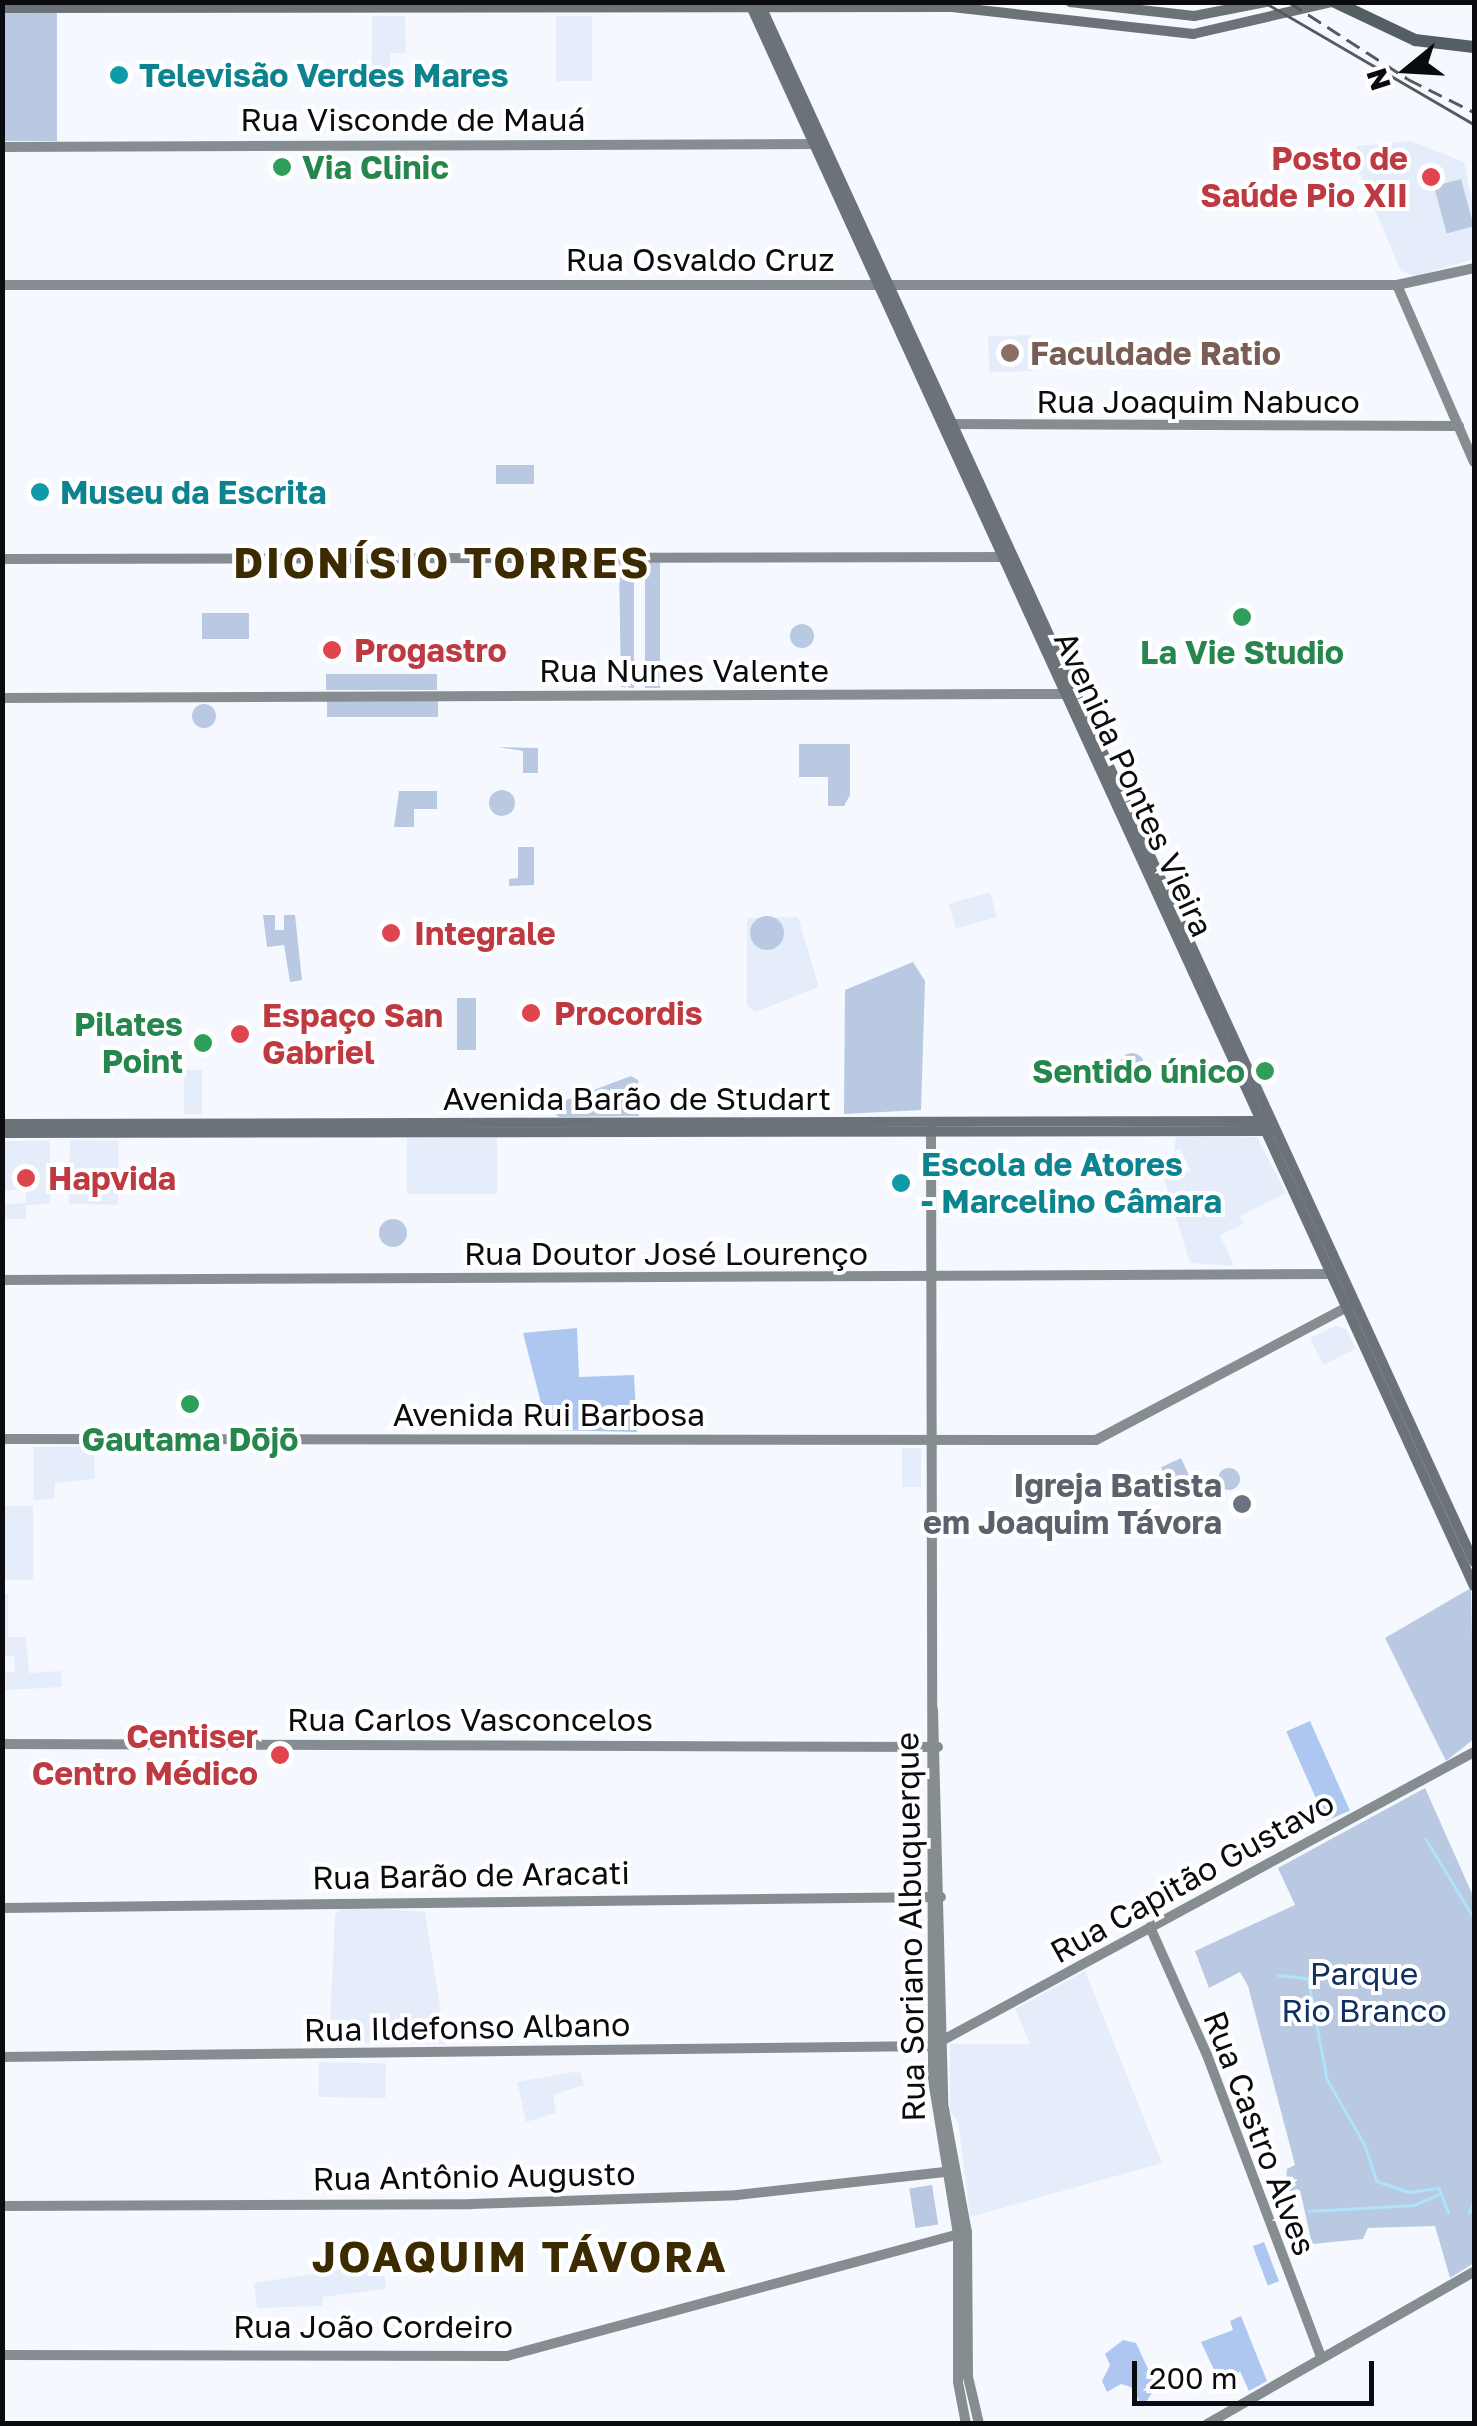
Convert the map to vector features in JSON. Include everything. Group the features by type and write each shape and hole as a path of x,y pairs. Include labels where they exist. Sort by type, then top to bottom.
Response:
{"highway":[{"path":"1333,2 1415,40 1474,47"}],"main road":[{"path":"1070,2 1194,16 1266,2"},
{"path":"2,8 755,5 966,9 1193,34 1333,2"},
{"name":"Avenida Pontes Vieira","path":"755,5 882,284 938,419 1008,557 1266,1124 1330,1274 1351,1305 1474,1586"},
{"name":"Avenida Pontes Vieira","path":"882,284 954,426 1065,694 1474,1562"},
{"name":"Avenida Barão de Studart","path":"2,1124 931,1126"},
{"name":"Avenida Barão de Studart","path":"2,1133 1266,1124"}],"street":[{"name":"Rua Visconde de Mauá","path":"2,147 818,144"},
{"name":"Rua Osvaldo Cruz","path":"2,285 1397,285 1474,268"},
{"path":"1397,285 1474,462"},
{"name":"Rua Joaquim Nabuco","path":"938,419 954,426 1459,426"},
{"path":"2,559 1008,557"},
{"name":"Rua Nunes Valente","path":"2,698 1065,694"},
{"name":"Rua Soriano Albuquerque","path":"931,1126 930,1438 937,2044 945,2172 963,2234"},
{"name":"Rua Doutor José Lourenço","path":"2,1280 1330,1274"},
{"name":"Avenida Rui Barbosa","path":"2,1439 1096,1440 1351,1305"},
{"name":"Rua Carlos Vasconcelos","path":"2,1744 934,1747"},
{"name":"Rua Capitão Gustavo","path":"937,2044 1474,1752"},
{"name":"Rua Barão de Aracati","path":"2,1908 936,1897"},
{"name":"Rua Castro Alves","path":"1150,1927 1207,2055 1321,2357"},
{"name":"Rua Ildefonso Albano","path":"2,2056 937,2044"},
{"name":"Rua Soriano Albuquerque","path":"940,2117 963,2234 963,2379"},
{"name":"Rua Antônio Augusto","path":"2,2206 470,2204 737,2195 945,2172"},
{"name":"Rua João Cordeiro","path":"2,2355 507,2356 963,2234"},
{"path":"1206,2424 1474,2272"},
{"path":"963,2379 966,2424"},
{"path":"963,2379 979,2424"}],"shaded area":[{"path":"372,16 405,16 406,53 390,53 390,68 372,68"},
{"path":"556,16 592,16 592,81 556,81"},
{"path":"1411,141 1464,162 1474,211 1474,259 1416,276 1401,271 1351,153 1357,146"},
{"name":"Faculdade Ratio","path":"1031,335 1032,371 989,372 988,337"},
{"path":"990,892 997,917 956,929 949,904"},
{"path":"798,917 819,987 756,1012 747,1006 747,918"},
{"path":"184,1070 202,1070 202,1114 184,1114"},
{"path":"1176,1137 1257,1137 1286,1193 1240,1216 1243,1224 1220,1235 1234,1266 1190,1263 1164,1179 1191,1171 1180,1149 1174,1151"},
{"path":"407,1138 497,1138 497,1194 407,1194"},
{"path":"70,1140 119,1141 118,1205 69,1204"},
{"name":"Hapvida","path":"2,1141 50,1141 50,1204 26,1205 26,1219 3,1219 3,1204 26,1203 26,1190 3,1191"},
{"path":"1335,1326 1346,1329 1356,1349 1323,1365 1310,1338"},
{"path":"577,1328 579,1377 634,1375 637,1432 548,1430 523,1333"},
{"path":"94,1446 95,1479 55,1483 55,1499 33,1500 33,1447"},
{"path":"902,1448 921,1448 921,1487 902,1487"},
{"path":"2,1506 33,1506 33,1580 2,1580"},
{"path":"2,1594 8,1594 8,1637 26,1637 29,1673 61,1671 62,1687 6,1690 5,1673 15,1672 14,1656 3,1656"},
{"path":"1310,1721 1350,1811 1326,1821 1286,1732"},
{"path":"343,1906 425,1912 446,2044 329,2043 335,1915"},
{"path":"1085,1971 1162,2163 970,2217 958,2121 950,2111 950,2044 1030,2044 1015,2009"},
{"path":"319,2062 386,2063 385,2098 318,2097"},
{"path":"580,2071 584,2085 553,2095 556,2113 526,2122 517,2082"},
{"path":"1264,2242 1279,2281 1268,2286 1253,2246"},
{"path":"383,2263 386,2289 323,2297 322,2306 257,2308 254,2283"},
{"path":"1241,2316 1267,2381 1249,2391 1240,2371 1223,2389 1201,2342 1233,2330 1230,2321"},
{"path":"1123,2340 1136,2343 1156,2386 1143,2407 1131,2387 1121,2384 1107,2392 1102,2381 1110,2365 1105,2354"}],"green space":[{"path":"2,12 57,12 57,141 2,141"},
{"path":"1461,179 1474,226 1447,234 1434,186"},
{"path":"496,465 534,465 534,484 496,484"},
{"path":"619,562 634,562 634,688 621,687"},
{"path":"645,562 660,562 660,688 645,688"},
{"path":"202,613 249,613 249,639 202,639"},
{"path":"802,624 814,636 802,648 790,636"},
{"path":"326,674 437,674 437,690 326,690"},
{"path":"327,701 438,701 438,717 327,717"},
{"path":"204,704 216,716 204,728 192,716"},
{"path":"799,744 850,744 850,795 844,806 828,806 828,777 799,777"},
{"path":"498,747 538,748 538,773 523,773 523,751"},
{"path":"502,790 511,794 515,803 511,812 502,816 493,812 489,803 493,794"},
{"path":"399,791 437,791 437,809 414,809 414,827 394,827"},
{"path":"518,847 534,847 534,885 509,886 509,879 518,878"},
{"path":"263,915 275,915 275,930 284,930 284,915 295,915 302,980 290,982 284,945 267,947"},
{"path":"767,916 779,921 784,933 779,945 767,950 755,945 750,933 755,921"},
{"path":"505,927 534,927 534,946 503,939"},
{"path":"913,962 925,981 921,1110 844,1114 845,990"},
{"path":"457,998 476,998 476,1050 457,1050"},
{"path":"1132,1053 1144,1065 1132,1077 1120,1065"},
{"path":"631,1076 638,1080 639,1116 559,1117 553,1112 556,1104"},
{"path":"393,1219 403,1223 407,1233 403,1243 393,1247 383,1243 379,1233 383,1223"},
{"path":"1181,1458 1196,1490 1176,1499 1161,1467"},
{"path":"1229,1468 1237,1471 1237,1487 1229,1490 1221,1487 1218,1479 1221,1471"},
{"path":"1471,1588 1474,1739 1446,1761 1385,1638"},
{"name":"Parque Rio Branco","path":"1425,1788 1474,1898 1474,2263 1450,2278 1435,2226 1368,2228 1363,2239 1312,2244 1300,2190 1289,2191 1286,2183 1287,2169 1295,2165 1248,1986 1240,1972 1209,1988 1195,1951 1295,1905 1278,1868"},
{"path":"932,2185 938,2225 916,2228 909,2189"}],"waterway":[{"path":"1426,1839 1474,1918"},
{"path":"1278,1975 1308,1978 1327,2079 1365,2145 1377,2181 1409,2192 1439,2188 1448,2212"},
{"path":"1309,2211 1414,2205 1440,2194"},
{"path":"1469,2213 1474,2199"}],"tram line":[{"path":"1264,2 1474,124"}],"railway":[{"path":"1289,2 1408,79 1474,112"}],"place":[{"name":"Televisão Verdes Mares","path":"119,75"},
{"name":"Via Clinic","path":"282,167"},
{"name":"Posto de Saúde Pio XII","path":"1431,177"},
{"name":"Faculdade Ratio","path":"1010,353"},
{"name":"Museu da Escrita","path":"40,492"},
{"name":"La Vie Studio","path":"1242,617"},
{"name":"Progastro","path":"332,650"},
{"name":"Integrale","path":"391,933"},
{"name":"Procordis","path":"531,1013"},
{"name":"Espaço San Gabriel","path":"240,1034"},
{"name":"Pilates Point","path":"203,1043"},
{"name":"Sentido único","path":"1265,1071"},
{"name":"Hapvida","path":"26,1178"},
{"name":"Escola de Atores - Marcelino Câmara","path":"901,1183"},
{"name":"Gautama Dōjō","path":"190,1404"},
{"name":"Igreja Batista em Joaquim Távora","path":"1242,1504"},
{"name":"Centiser Centro Médico","path":"280,1755"}],"district":[{"name":"DIONÍSIO TORRES","path":"442,562"},
{"name":"JOAQUIM TÁVORA","path":"520,2256"}]}
